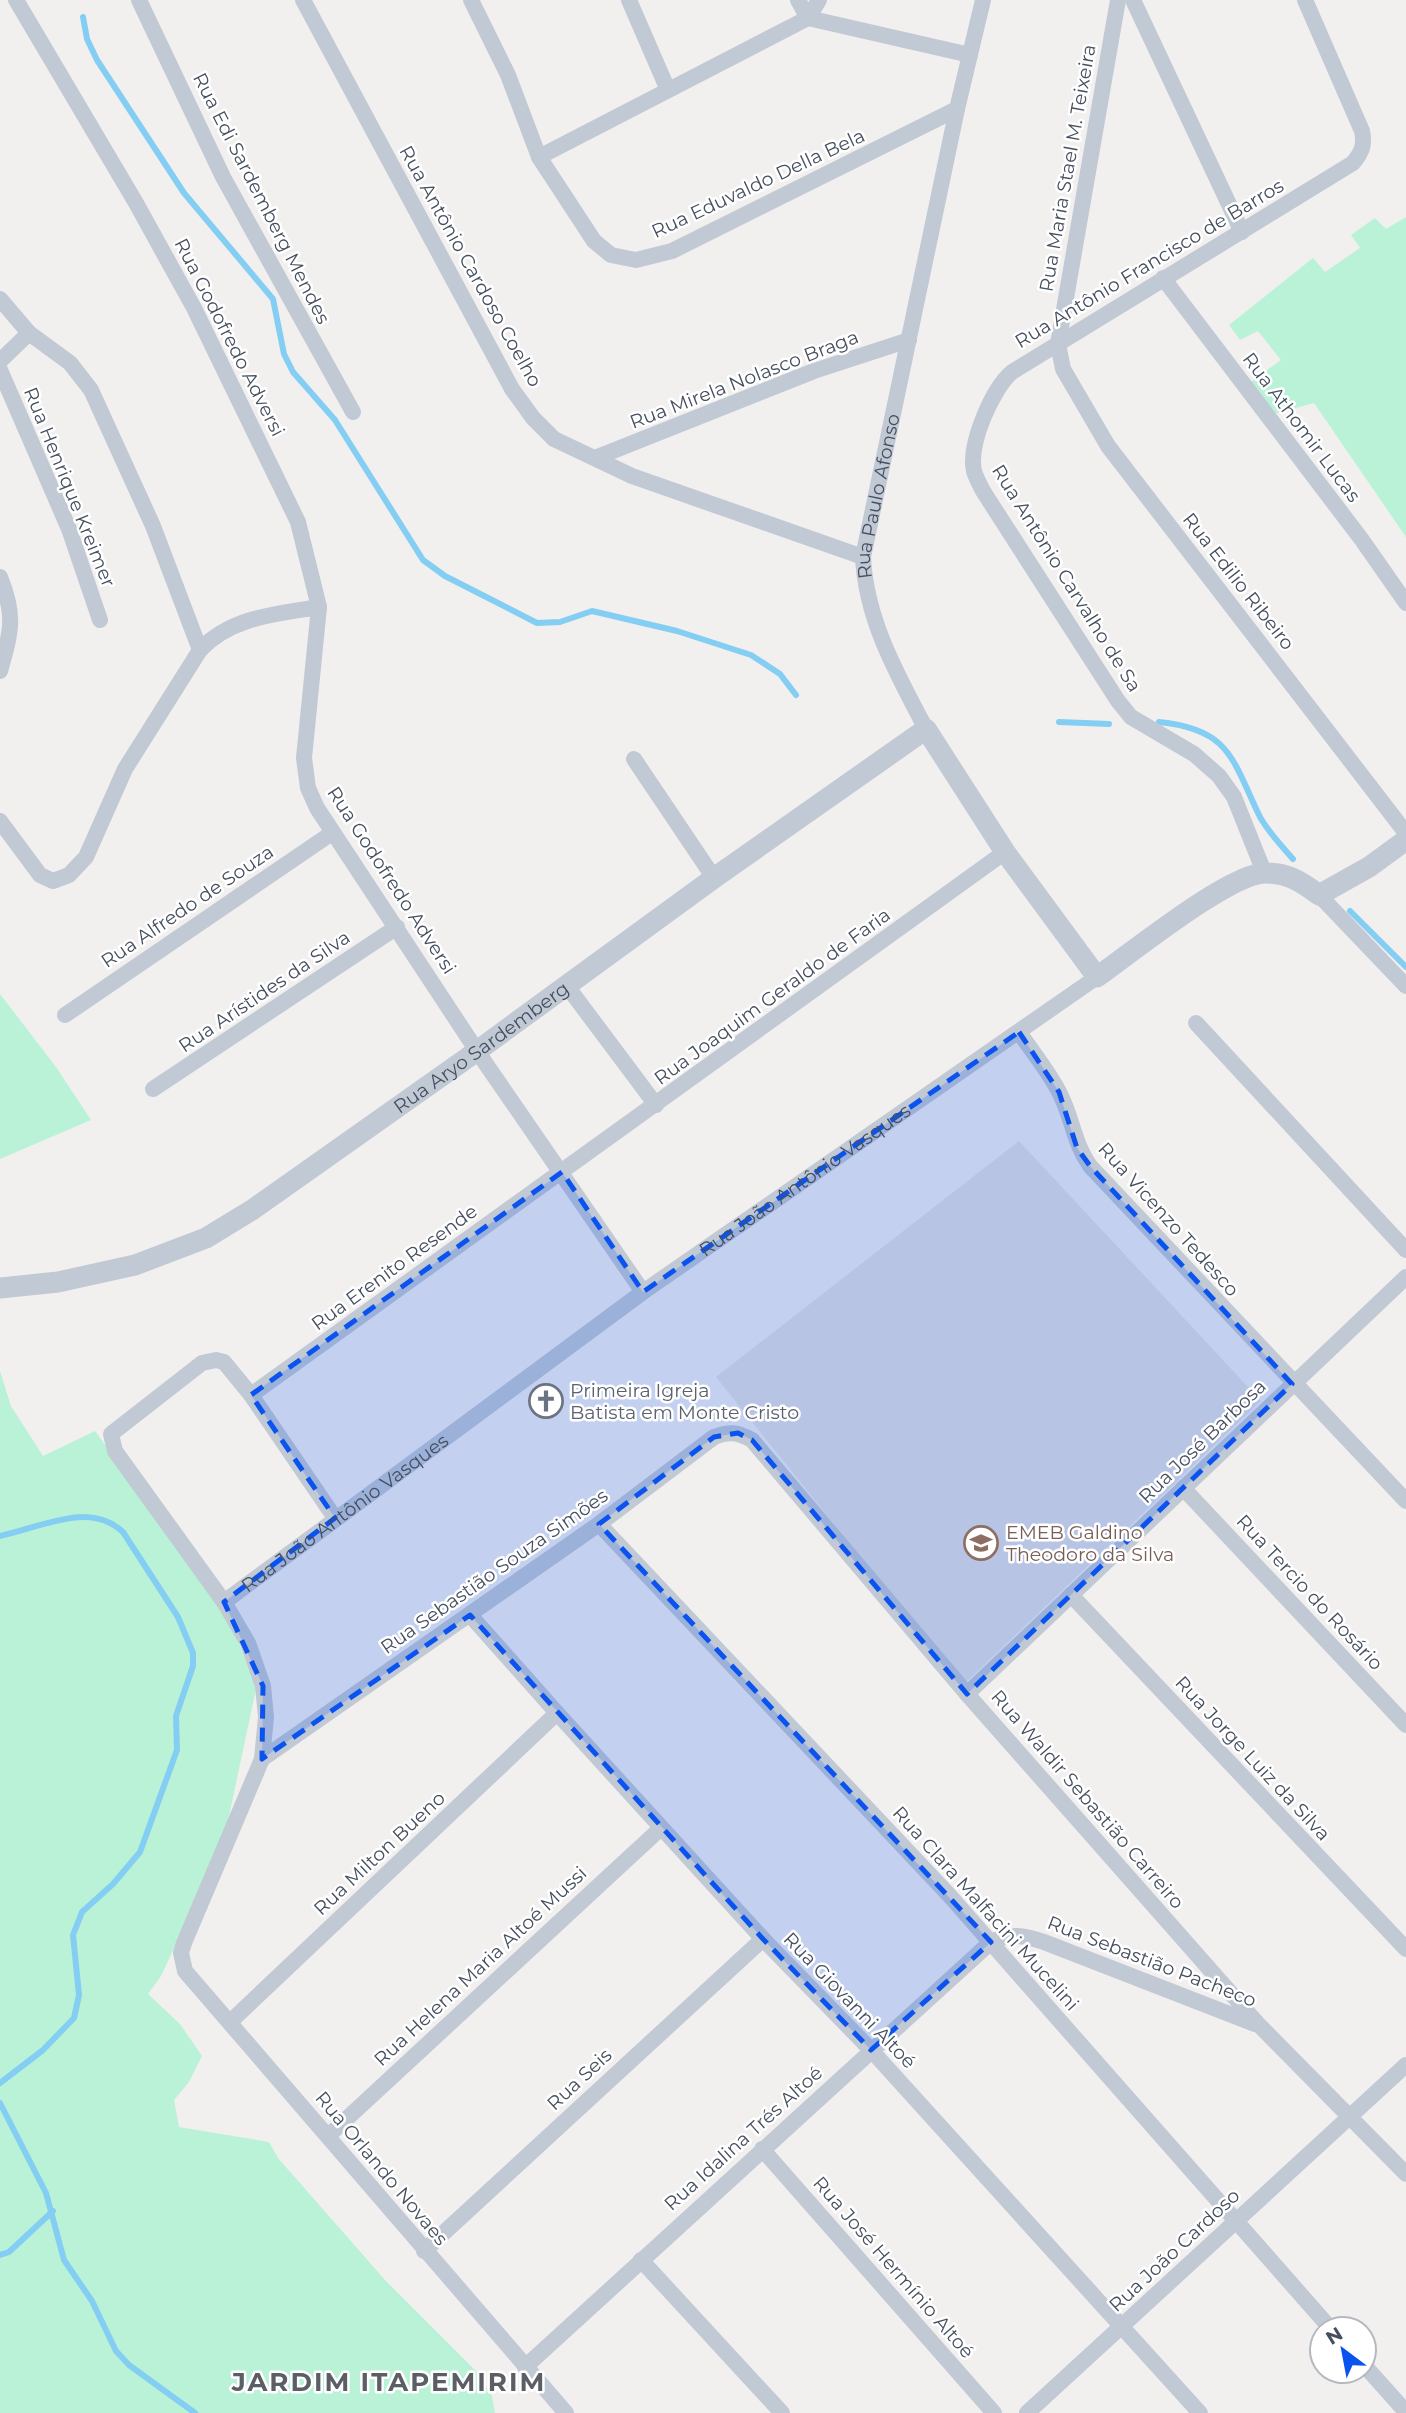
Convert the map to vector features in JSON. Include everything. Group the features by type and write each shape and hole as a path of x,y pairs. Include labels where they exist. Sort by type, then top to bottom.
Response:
{"street":[{"name":"Rua Godofredo Adversi","path":"16,0 136,203 194,308 298,522 318,607 304,758 309,788 332,833 477,1051 643,1292"},
{"name":"Rua Edi Sardemberg Mendes","path":"139,0 223,177 353,412"},
{"name":"Rua Antônio Cardoso Coelho","path":"303,0 512,388 533,418 554,439 632,476 863,557"},
{"name":"Rua Eduvaldo Della Bela","path":"471,0 508,75 539,157 594,241 611,255 636,260 672,251 957,109"},
{"path":"629,0 668,90"},
{"path":"797,0 808,18 970,55"},
{"path":"539,157 808,18 819,0"},
{"name":"Rua Paulo Afonso","path":"983,0 957,109 863,557 864,589 871,614 926,729 1005,852 1097,977"},
{"name":"Rua Maria Stael M. Teixeira","path":"1058,344 1118,0"},
{"path":"1133,0 1242,232"},
{"name":"Rua Antônio Francisco de Barros","path":"985,416 1003,380 1163,278 1353,163 1364,143 1362,131 1305,0"},
{"name":"Rua Athomir Lucas","path":"1163,278 1362,540 1406,603"},
{"path":"0,299 29,333 70,363 91,390 153,526 200,650"},
{"path":"0,360 29,333"},
{"name":"Rua Mirela Nolasco Braga","path":"595,458 814,371 909,340"},
{"name":"Rua Edilio Ribeiro","path":"1058,344 1063,369 1108,446 1406,833"},
{"name":"Rua Henrique Kreimer","path":"0,370 69,529 100,620"},
{"name":"Rua Antônio Carvalho de Sa","path":"985,416 973,456 974,472 983,491 1092,664 1131,717 1194,754 1219,776 1234,797 1264,872"},
{"path":"0,577 10,604 12,624 0,671"},
{"path":"0,821 40,875 52,881 69,875 86,857 125,769 200,650 213,636 234,625 318,607"},
{"name":"Rua Aryo Sardemberg","path":"0,1288 58,1282 135,1265 206,1238 251,1210 477,1051 714,878 926,729"},
{"path":"634,759 714,878"},
{"name":"Rua Alfredo de Souza","path":"65,1015 332,833"},
{"path":"1320,895 1369,867 1406,840"},
{"name":"Rua Joaquim Geraldo de Faria","path":"562,1172 1005,852"},
{"path":"1264,872 1292,876 1320,895 1406,986"},
{"name":"Rua João Antônio Vasques","path":"224,1602 643,1292 1229,885 1264,872"},
{"name":"Rua Arístides da Silva","path":"153,1089 397,927"},
{"path":"567,986 656,1105"},
{"path":"1196,1023 1406,1250"},
{"name":"Rua Vicenzo Tedesco","path":"1019,1032 1059,1092 1068,1112 1077,1148 1090,1166 1292,1384 1406,1501"},
{"name":"Rua Erenito Resende","path":"251,1395 562,1172"},
{"name":"Rua José Barbosa","path":"967,1694 1406,1277"},
{"path":"262,1759 266,1717 263,1686 248,1643 224,1602 115,1451 111,1434 202,1363 216,1360 224,1362 251,1395 335,1518"},
{"name":"Rua Sebastião Souza Simões","path":"262,1759 599,1524 713,1437 729,1431 752,1440"},
{"name":"Rua Waldir Sebastião Carreiro","path":"752,1440 967,1694 1258,2024 1406,2174"},
{"name":"Rua Tercio do Rosário","path":"1183,1488 1406,1725"},
{"name":"Rua Clara Malfacini Mucelini","path":"599,1524 991,1942 1318,2315"},
{"name":"Rua Jorge Luiz da Silva","path":"1071,1595 1406,1949"},
{"name":"Rua Giovanni Altoé","path":"470,1615 661,1828 763,1939 871,2050 1200,2413"},
{"name":"Rua Milton Bueno","path":"230,2022 556,1713"},
{"name":"Rua Orlando Novaes","path":"262,1759 184,1943 181,1953 186,1971 566,2413"},
{"name":"Rua Helena Maria Altoé Mussi","path":"328,2136 661,1828"},
{"name":"Rua Sebastião Pacheco","path":"991,1942 1006,1935 1033,1938 1258,2024"},
{"name":"Rua Seis","path":"424,2251 763,1939"},
{"name":"Rua Idalina Trés Altoé","path":"525,2367 991,1942"},
{"name":"Rua João Cardoso","path":"1027,2413 1406,2065"},
{"name":"Rua José Hermínio Altoé","path":"762,2149 994,2413"},
{"path":"641,2260 782,2413"},
{"path":"1378,2381 1406,2412"}],"highlighted area":[{"path":"1019,1032 1059,1092 1077,1148 1090,1166 1292,1384 967,1694 752,1440 738,1433 714,1437 599,1524 991,1942 871,2050 763,1939 470,1615 262,1759 263,1686 224,1602 335,1518 251,1395 562,1172 643,1292"}],"shaded area":[{"name":"EMEB Galdino Theodoro da Silva","path":"1019,1141 1261,1401 963,1685 716,1377"}],"green space":[{"path":"1406,217 1406,537 1314,403 1274,414 1251,382 1281,360 1258,331 1240,340 1229,325 1313,258 1325,272 1360,248 1351,235 1375,218 1386,229"},
{"path":"0,994 56,1067 91,1120 0,1159"},
{"path":"0,1371 11,1406 43,1456 95,1431 209,1587 233,1627 256,1689 223,1844 161,1976 148,1994 180,2024 202,2056 189,2082 174,2100 179,2127 269,2142 278,2158 385,2280 478,2373 492,2396 495,2413 0,2413"}],"waterway":[{"path":"83,17 87,39 97,60 184,193 273,299 284,354 293,372 335,420 423,560 445,576 537,623 560,622 592,611 677,631 751,655 780,674 796,695"},
{"path":"1059,722 1109,724"},
{"path":"1159,722 1200,731 1214,739 1225,750 1242,777 1262,821 1293,859"},
{"path":"1350,911 1406,967"},
{"path":"0,1536 80,1517 110,1523 123,1532 178,1617 193,1653 193,1666 176,1716 177,1750 140,1852 113,1884 82,1912 73,1935 79,1995 74,2018 43,2050 0,2083"},
{"path":"0,2103 46,2193 64,2260 92,2301 116,2351 129,2365 195,2413"},
{"path":"0,2255 9,2252 53,2211"}],"place":[{"name":"Primeira Igreja Batista em Monte Cristo","path":"546,1401"},
{"name":"EMEB Galdino Theodoro da Silva","path":"981,1543"}],"district":[{"name":"JARDIM ITAPEMIRIM","path":"389,2382"}]}
